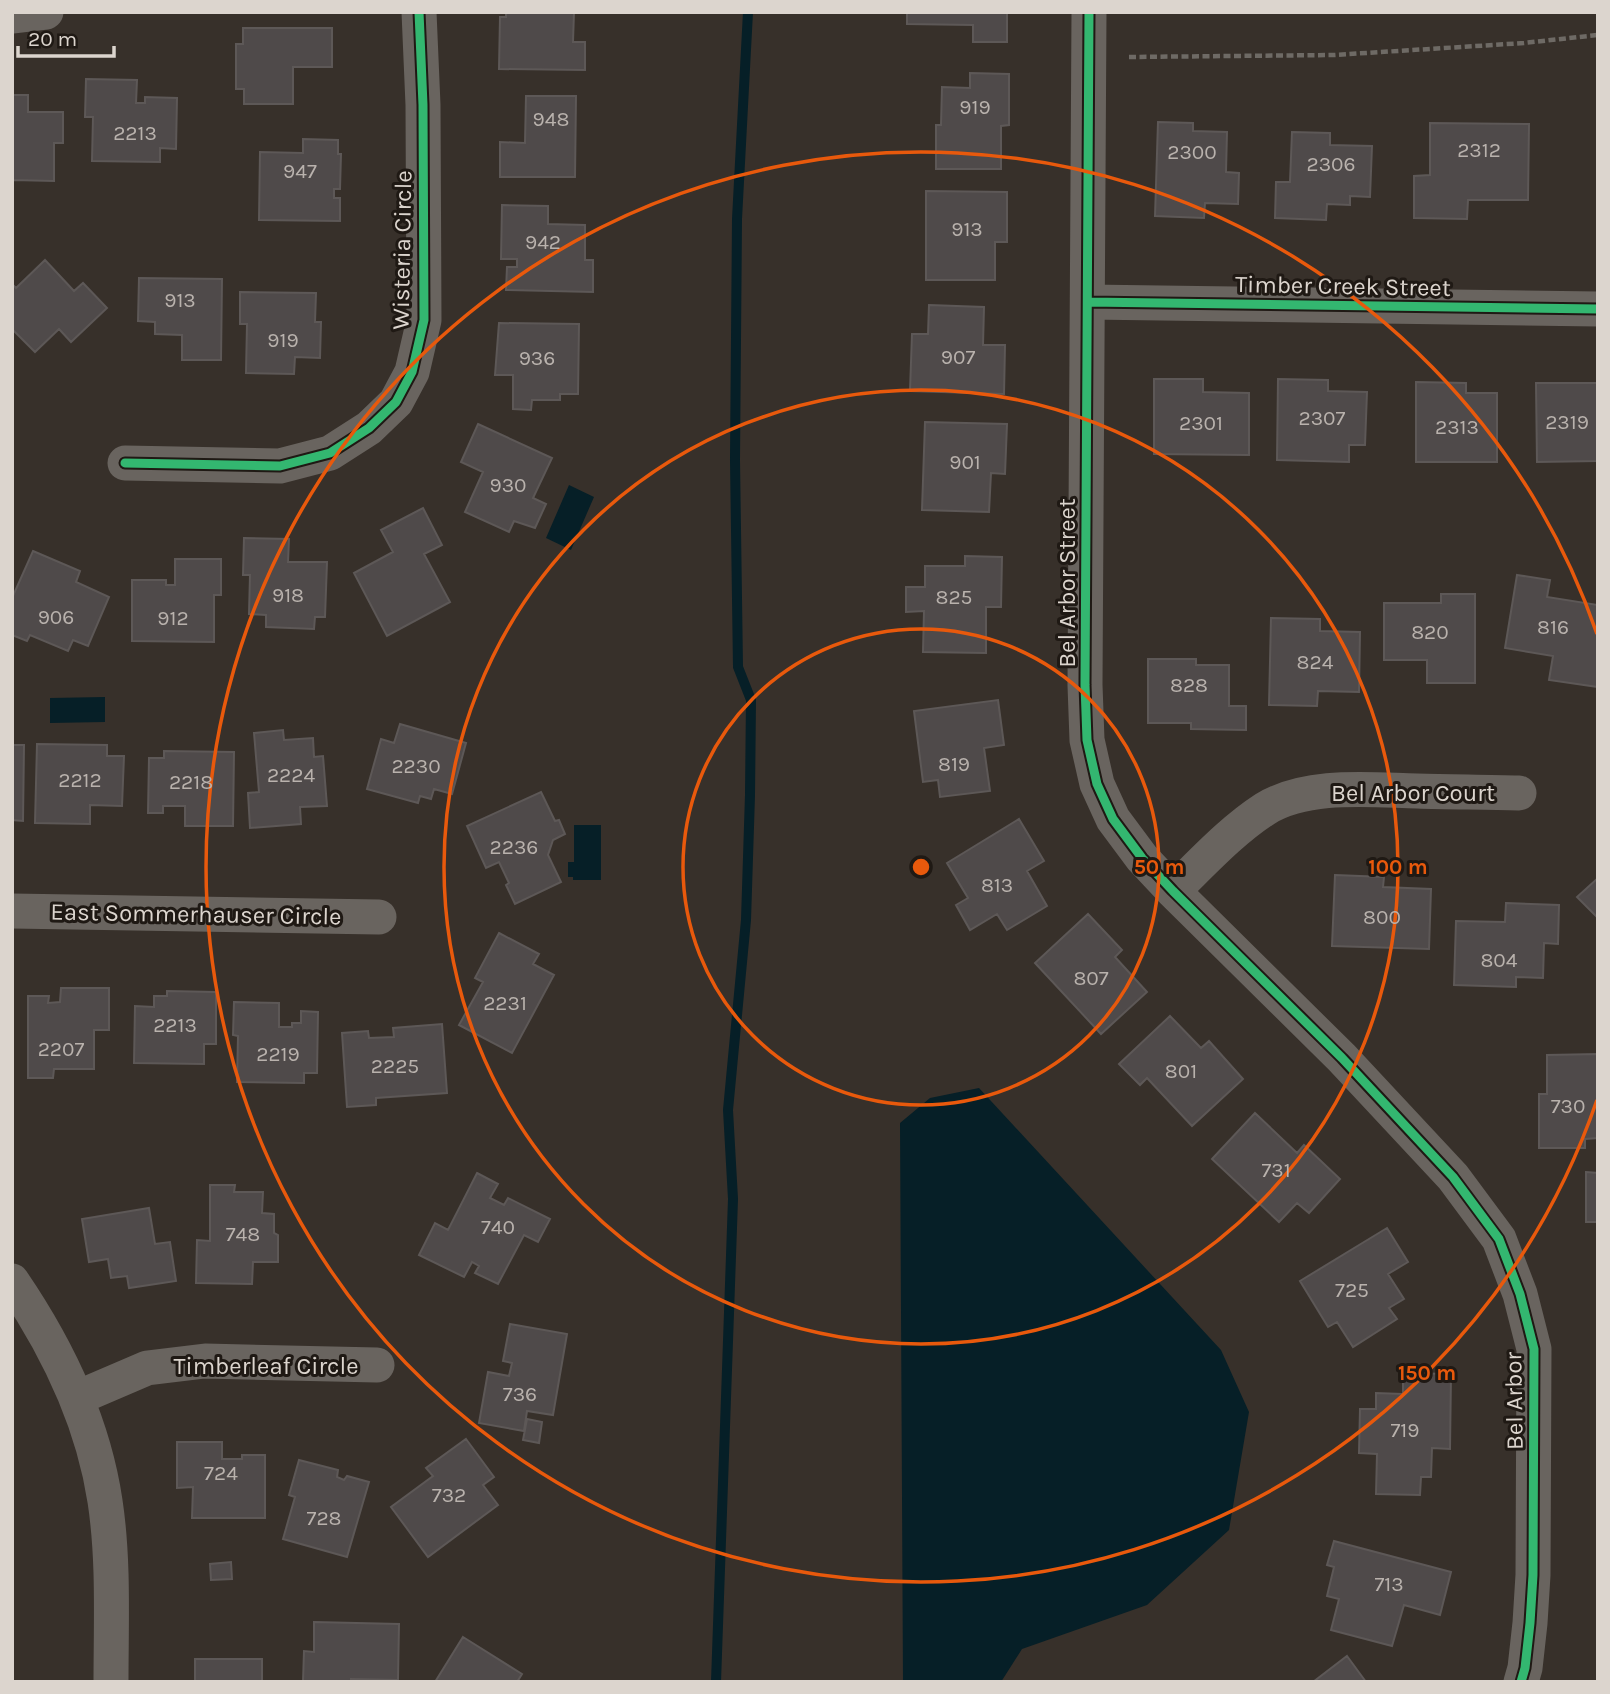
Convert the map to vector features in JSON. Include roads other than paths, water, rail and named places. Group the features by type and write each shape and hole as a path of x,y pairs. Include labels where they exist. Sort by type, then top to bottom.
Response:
{"street":[{"path":"12,16 46,12"},
{"name":"Wisteria Circle","path":"124,463 280,466 330,453 369,428 396,402 412,372 424,320 423,105 419,12"},
{"name":"Bel Arbor Street","path":"1089,12 1086,685 1087,740 1097,784 1113,819 1142,858 1172,891 1342,1058"},
{"name":"Timber Creek Street","path":"1087,302 1598,309"},
{"name":"Bel Arbor Court","path":"1172,891 1243,825 1267,808 1292,798 1325,791 1364,789 1519,793"},
{"name":"East Sommerhauser Circle","path":"12,911 379,917"},
{"name":"Bel Arbor","path":"1342,1058 1453,1177 1481,1212 1499,1239 1520,1294 1534,1349 1533,1575 1525,1668 1521,1682"},
{"path":"12,1282 38,1320 77,1398 105,1500 111,1565 111,1682"},
{"name":"Timberleaf Circle","path":"77,1398 147,1368 205,1361 377,1365"}],"water":[{"path":"569,485 594,497 571,550 546,538"},
{"path":"105,697 105,722 50,723 50,698"},
{"path":"574,825 601,825 601,880 573,880 573,877 568,877 568,862 574,862"},
{"path":"979,1088 1221,1350 1249,1412 1229,1530 1147,1605 1022,1649 1001,1682 903,1682 900,1123 930,1098"}],"waterway":[{"path":"716,1682 733,1199 728,1110 746,920 750,795 751,700 738,667 735,460 737,219 748,12"}]}
